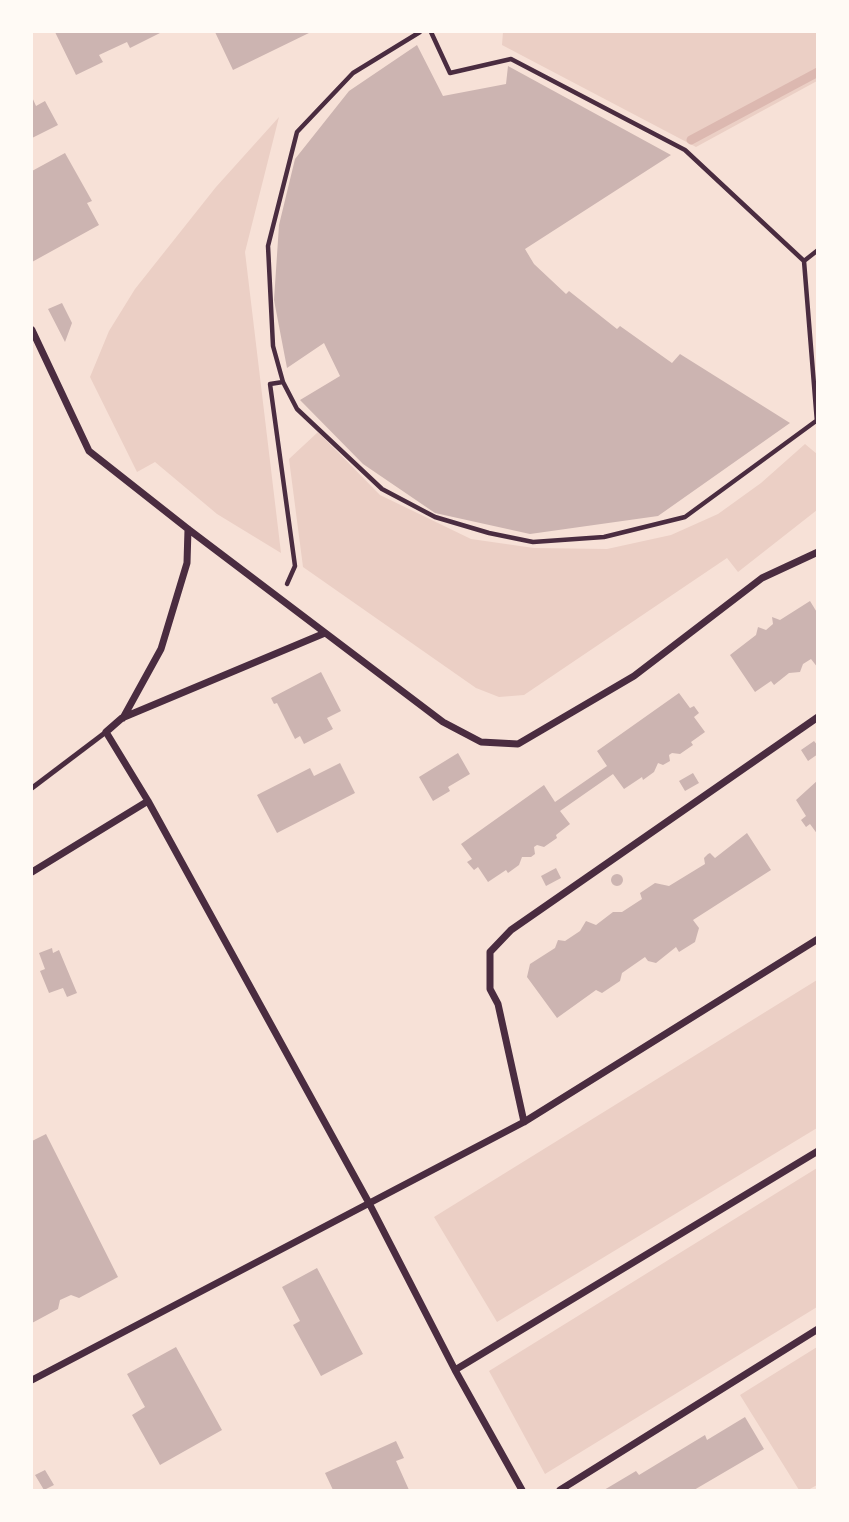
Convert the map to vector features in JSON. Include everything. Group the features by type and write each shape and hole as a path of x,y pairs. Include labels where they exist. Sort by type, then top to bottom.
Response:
{"street":[{"path":"32,330 89,451 443,722 481,742 518,744 634,677 762,578 817,552"},
{"path":"122,719 161,649 187,563 188,529"},
{"path":"325,633 122,719 106,732 148,801 369,1203 454,1370 522,1490"},
{"path":"524,1122 498,1004 490,989 489,952 512,930 817,717"},
{"path":"32,872 148,801"},
{"path":"32,1380 524,1122 817,939"},
{"path":"454,1370 817,1151"},
{"path":"560,1490 817,1329"}],"lane":[{"path":"32,788 106,732"}],"path":[{"path":"419,32 353,73 297,132 268,246 273,346 283,382 297,409 382,489 435,517 489,533 533,542 604,537 685,517 817,421 804,261 685,150 511,59 450,73 431,32"},
{"path":"804,261 817,250"},
{"path":"277,597 290,580 295,566 270,384 283,382"}],"shaded area":[{"path":"503,32 817,32 817,81 696,147 502,45"},
{"path":"279,117 245,252 281,553 217,514 155,462 137,472 90,377 109,331 135,289 216,187"},
{"path":"318,432 380,495 471,539 534,548 607,549 671,535 718,514 761,483 805,444 817,454 817,510 738,572 727,558 524,695 499,697 476,688 303,567 289,459"},
{"path":"817,980 817,1128 497,1322 434,1217"},
{"path":"817,1168 817,1307 545,1474 489,1371"},
{"path":"817,1347 817,1485 808,1490 799,1490 740,1395"}],"building":[{"path":"55,32 160,33 130,48 127,42 99,55 103,62 76,75"},
{"path":"215,32 311,32 233,70"},
{"path":"417,45 443,96 506,84 508,66 671,155 525,249 534,264 566,294 569,291 617,329 620,326 672,363 680,354 790,423 658,516 530,534 435,513 363,464 300,400 340,376 324,343 287,368 274,300 279,225 295,159 349,91"},
{"path":"32,97 36,106 45,101 58,125 32,138"},
{"path":"65,153 92,201 87,203 99,225 32,262 32,171"},
{"path":"62,303 72,323 65,342 48,309"},
{"path":"810,601 818,614 818,668 811,659 803,664 800,672 789,673 774,685 771,681 755,692 730,655 756,635 758,627 766,630 773,624 772,617 780,620"},
{"path":"321,672 341,711 327,718 333,729 304,744 300,736 295,739 277,703 274,704 271,698"},
{"path":"679,693 690,708 694,706 699,713 694,717 705,732 691,742 693,745 680,754 672,753 669,755 670,761 663,765 658,763 654,772 624,789 613,774 560,811 570,824 544,847 534,847 535,854 522,857 519,865 508,873 506,870 488,882 478,867 474,870 467,862 472,859 461,844 544,785 555,802 607,766 597,751"},
{"path":"814,741 818,746 818,754 808,761 801,750"},
{"path":"458,753 470,774 448,787 450,791 433,801 419,777"},
{"path":"340,763 355,793 277,833 257,795 310,768 314,776"},
{"path":"693,773 699,783 685,791 679,781"},
{"path":"818,780 818,835 810,824 806,827 801,820 806,816 796,800"},
{"path":"747,833 771,870 693,920 699,928 695,942 679,952 676,947 656,963 645,957 622,973 620,981 602,993 596,990 557,1018 527,977 530,964 555,948 558,940 565,941 580,931 586,921 596,925 613,912 622,912 642,899 640,893 655,883 669,886 705,864 704,858 708,854 715,858"},
{"path":"556,868 561,878 546,886 541,876"},
{"path":"617,874 623,880 617,886 611,880"},
{"path":"52,948 53,953 59,950 77,993 67,997 63,988 49,993 40,971 45,969 39,953"},
{"path":"46,1134 118,1277 79,1298 71,1295 60,1300 58,1309 32,1323 32,1141"},
{"path":"317,1268 363,1354 321,1376 293,1325 300,1321 282,1287"},
{"path":"176,1347 222,1430 160,1465 132,1415 145,1407 127,1374"},
{"path":"745,1417 764,1449 694,1490 604,1490 636,1471 639,1475 705,1435 707,1440"},
{"path":"396,1441 404,1458 396,1461 409,1490 333,1490 325,1473"},
{"path":"45,1470 54,1485 44,1490 35,1475"}],"waterway":[{"path":"691,140 818,72"}]}
